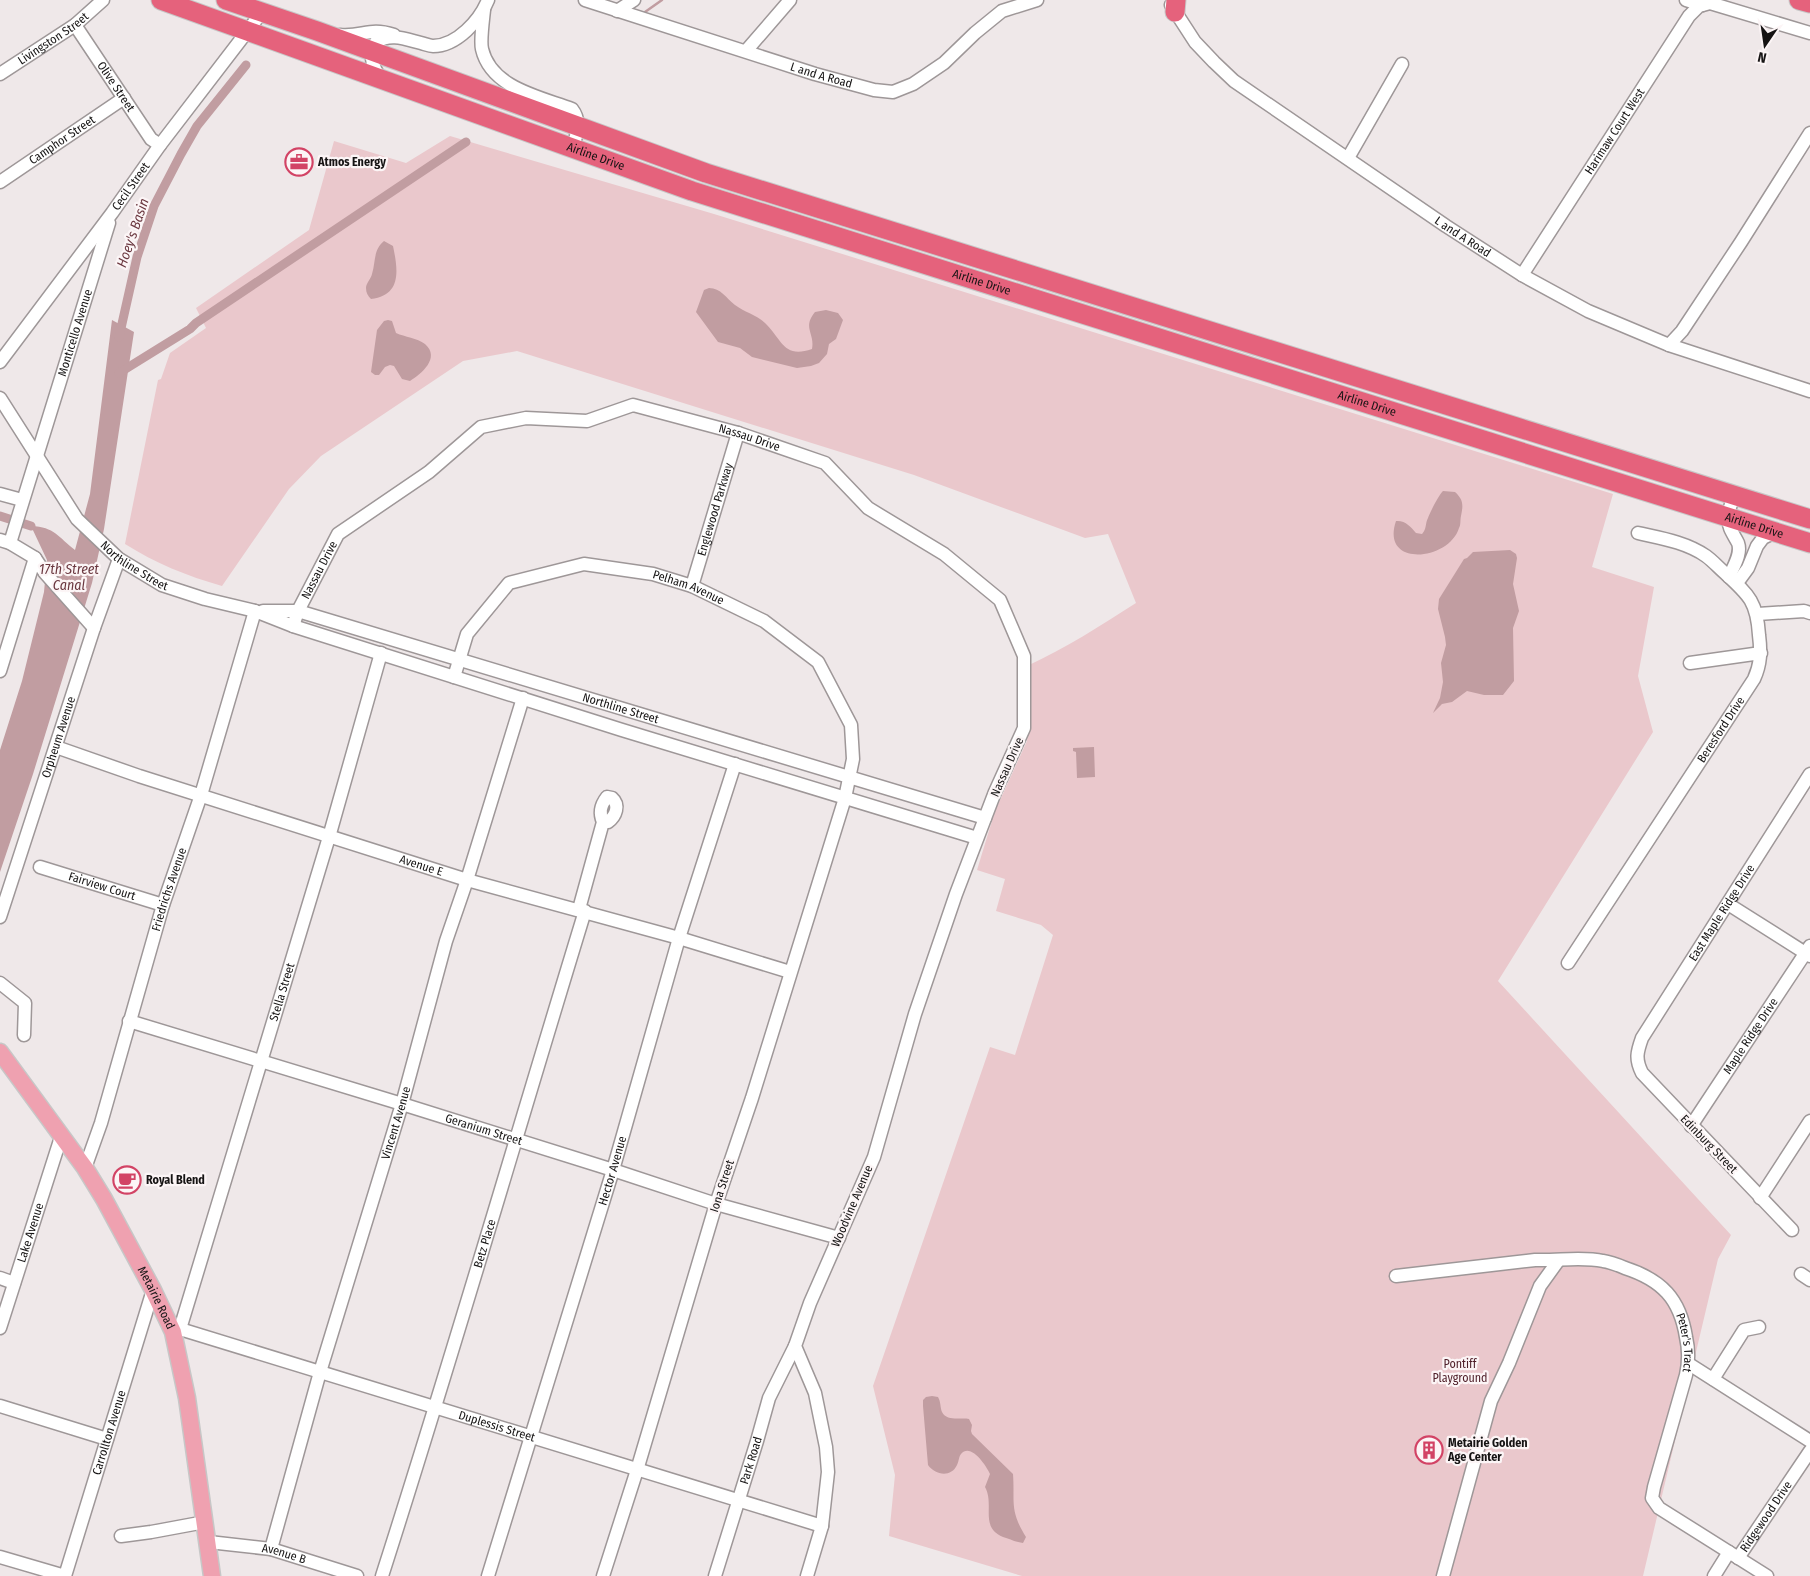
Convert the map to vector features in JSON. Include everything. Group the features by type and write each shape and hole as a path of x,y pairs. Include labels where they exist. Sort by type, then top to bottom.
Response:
{"highway":[{"name":"Airline Drive","path":"161,0 692,191 1810,543"},
{"name":"Airline Drive","path":"226,0 317,31 578,128 706,173 1810,519"},
{"path":"1799,0 1810,3"},
{"path":"1031,298 1037,278"},
{"path":"1411,418 1416,396"},
{"path":"1586,472 1592,450"}],"main road":[{"name":"Metairie Road","path":"1,1055 85,1168 176,1330 212,1576"}],"street":[{"name":"Livingston Street","path":"0,74 75,25 103,0"},
{"name":"L and A Road","path":"585,0 816,74 874,90 893,92 913,84 944,63 975,33 1002,11 1037,0"},
{"path":"617,11 634,0"},
{"path":"746,51 790,0"},
{"path":"1686,0 1702,5 1710,3 1738,10 1810,33"},
{"name":"L and A Road","path":"1173,4 1195,42 1234,81 1446,226 1522,275 1588,311 1669,345 1810,391"},
{"path":"317,31 346,36 375,31 433,46 450,42 470,27 486,5"},
{"path":"486,5 482,48 487,61 496,74 508,85 572,109 578,117 578,128 572,148"},
{"name":"Harimaw Court West","path":"1522,275 1689,16 1698,6 1702,5"},
{"name":"Cecil Street","path":"0,362 112,213 160,145 249,32 262,12"},
{"name":"Olive Street","path":"75,25 151,138 160,145"},
{"path":"382,81 372,63 372,51 376,42 396,36"},
{"path":"1348,158 1402,64"},
{"name":"Camphor Street","path":"0,182 124,98"},
{"path":"1669,345 1682,331 1810,133"},
{"name":"Monticello Avenue","path":"5,542 21,504 112,213"},
{"name":"Northline Street","path":"0,398 77,519 119,559 162,585 205,599 256,611 293,626 622,730 977,838"},
{"name":"Nassau Drive","path":"293,626 298,612 338,534 429,472 480,427 526,418 588,421 633,405 738,432 825,463 868,508 944,554 1000,600 1024,656 1024,728 977,838"},
{"name":"Englewood Parkway","path":"692,586 738,432"},
{"path":"0,494 21,504"},
{"path":"1733,580 1739,545 1731,531 1728,516 1734,495"},
{"path":"1733,580 1748,568 1757,546 1763,538 1775,532"},
{"name":"Beresford Drive","path":"1568,964 1754,679 1759,668 1761,653 1758,614 1749,597 1705,555 1676,542 1638,533"},
{"path":"5,542 35,558 45,573 90,624"},
{"path":"0,671 35,558"},
{"name":"Orpheum Avenue","path":"0,917 56,747 90,624 119,559"},
{"name":"Pelham Avenue","path":"454,677 467,634 509,583 584,564 653,574 692,586 764,621 818,662 850,725 853,759 845,798"},
{"name":"Northline Street","path":"256,611 298,612 849,779 985,818"},
{"name":"Friedrichs Avenue","path":"85,1168 101,1123 163,905 201,795 256,611"},
{"path":"1758,614 1804,611 1810,613"},
{"name":"Stella Street","path":"176,1330 329,837 381,653"},
{"path":"1690,664 1761,653"},
{"name":"Vincent Avenue","path":"271,1549 320,1372 402,1104 446,941 524,698"},
{"name":"Avenue E","path":"56,747 139,776 467,880 582,910 790,972"},
{"name":"Hector Avenue","path":"488,1576 613,1170 679,938 735,764"},
{"name":"East Maple Ridge Drive","path":"1637,1052 1642,1038 1810,774"},
{"name":"Iona Street","path":"603,1576 637,1470 716,1204 752,1098 845,798"},
{"name":"Betz Place","path":"382,1576 436,1409 515,1140 582,910 603,822"},
{"name":"Woodvine Avenue","path":"795,1346 810,1303 874,1157 915,1014 977,838"},
{"name":"Fairview Court","path":"40,867 163,905"},
{"path":"1728,904 1808,952"},
{"name":"Maple Ridge Drive","path":"1691,1126 1808,952"},
{"path":"0,983 25,1003 24,1035"},
{"name":"Geranium Street","path":"130,1021 402,1104 716,1204 839,1238"},
{"name":"Edinburg Street","path":"1637,1052 1637,1064 1642,1073 1792,1230"},
{"path":"1760,1198 1810,1121"},
{"name":"Lake Avenue","path":"0,1328 61,1137"},
{"name":"Peter's Tract","path":"1396,1276 1535,1260 1558,1261 1572,1258 1603,1261 1636,1271 1660,1284 1673,1298 1681,1312 1688,1346 1689,1364 1652,1498 1659,1508 1734,1555"},
{"path":"1443,1576 1491,1402 1510,1364 1540,1286 1558,1261"},
{"path":"0,1278 14,1283"},
{"name":"Carrollton Avenue","path":"65,1576 153,1290"},
{"path":"1713,1379 1744,1330 1759,1327"},
{"name":"Duplessis Street","path":"176,1330 531,1436 822,1526"},
{"path":"795,1346 815,1393 826,1446 828,1472 822,1526 807,1576"},
{"name":"Park Road","path":"715,1576 768,1398 795,1346"},
{"path":"1689,1364 1810,1441"},
{"path":"0,1406 107,1439"},
{"name":"Ridgewood Drive","path":"1714,1576 1734,1555 1810,1451"},
{"path":"121,1536 205,1522"},
{"name":"Avenue B","path":"208,1542 271,1549 356,1576"},
{"path":"1734,1555 1767,1576"},
{"path":"0,1557 65,1576"}],"green space":[{"name":"Pontiff Playground","path":"450,136 714,214 1613,494 1592,567 1654,587 1638,676 1653,732 1498,981 1731,1235 1718,1259 1643,1576 1022,1576 889,1536 895,1475 873,1386 990,1047 1015,1055 1053,935 1041,925 996,911 1005,879 977,870 995,811 1027,741 1031,702 1027,666 1069,644 1136,603 1108,534 1085,538 914,475 517,351 463,361 321,456 289,489 222,586 172,568 125,544 158,380 161,379 170,353 206,328 196,308 309,230 334,141 406,163"}],"water":[{"path":"384,241 393,246 396,280 388,292 381,297 371,299 368,296 366,286 371,276 376,252"},
{"path":"709,288 720,292 739,307 762,320 784,346 795,351 812,349 809,322 815,312 826,310 838,313 843,320 836,339 829,344 827,354 819,363 797,368 752,357 740,348 718,342 696,312 704,290"},
{"name":"17th Street Canal","path":"112,320 134,332 104,529 92,583 33,774 0,872 0,750 22,681 44,592 47,560 31,526 46,528 75,550 90,494"},
{"path":"384,321 392,321 396,333 422,342 429,349 431,355 428,365 410,381 402,379 394,366 390,365 385,367 379,375 371,372 377,330"},
{"path":"1443,491 1455,492 1462,503 1460,525 1453,539 1443,547 1430,553 1406,553 1398,547 1394,536 1396,521 1405,523 1416,533 1422,534 1427,520"},
{"path":"1510,550 1516,554 1517,558 1513,584 1519,611 1513,628 1514,681 1503,695 1484,695 1467,691 1452,702 1442,704 1433,713 1440,698 1443,682 1441,663 1446,645 1438,609 1439,599 1464,559 1473,552"},
{"path":"1094,747 1095,777 1077,778 1076,752 1073,751 1073,748"},
{"path":"926,1397 938,1397 942,1412 947,1417 969,1419 972,1425 972,1434 1013,1474 1015,1513 1026,1537 1023,1543 1003,1537 991,1528 988,1494 985,1487 990,1474 986,1466 974,1453 965,1451 961,1454 957,1465 951,1472 939,1473 928,1465 923,1400"}],"waterway":[{"path":"645,12 662,0"},
{"name":"Hoey's Basin","path":"119,337 137,257 154,206 197,126 246,65"},
{"path":"119,373 190,329 196,323 466,142"},
{"path":"0,516 31,526"}],"place":[{"name":"Atmos Energy","path":"299,162"},
{"name":"Royal Blend","path":"127,1180"},
{"name":"Metairie Golden Age Center","path":"1429,1450"}]}
